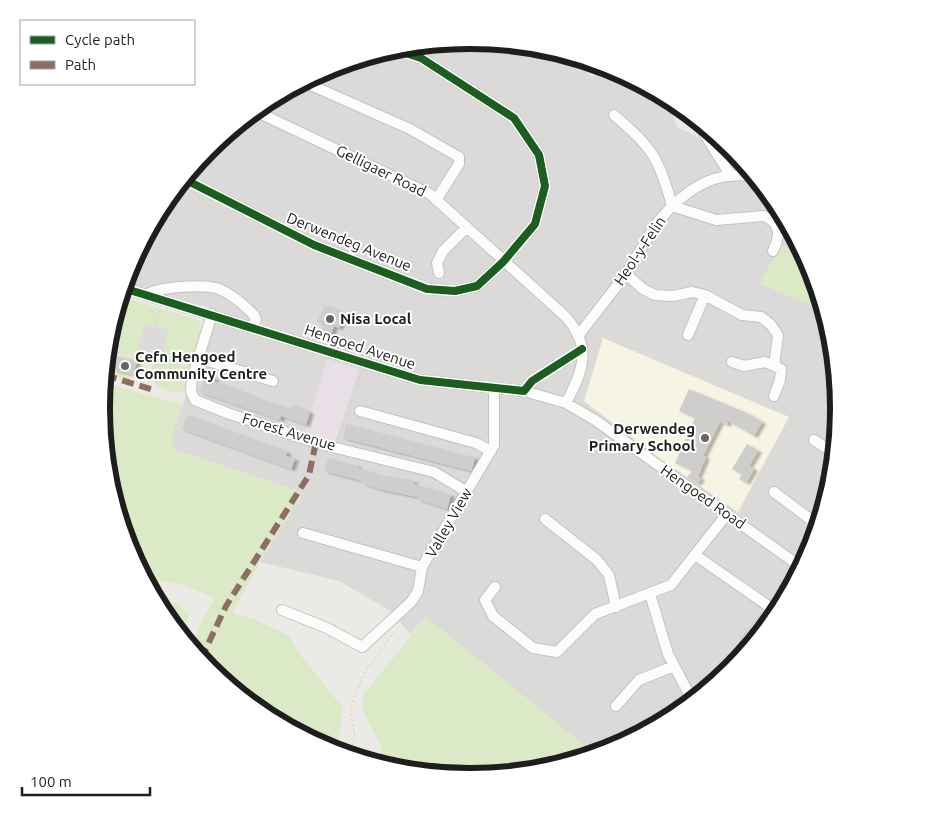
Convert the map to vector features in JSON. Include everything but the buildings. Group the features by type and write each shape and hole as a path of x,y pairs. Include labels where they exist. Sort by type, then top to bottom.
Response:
{"street":[{"name":"Derwendeg Avenue","path":"191,182 314,245 427,289 442,291 467,290 482,282 503,262 536,224 545,186 539,154 514,118 421,58 410,54"},
{"path":"312,86 410,129 459,157 459,164 436,200"},
{"name":"Gelligaer Road","path":"262,115 430,194 503,262 565,316 578,336 582,349"},
{"name":"Heol-y-Felin","path":"578,336 626,274 656,224 672,206 662,170 646,143 614,115"},
{"path":"707,138 731,176"},
{"path":"672,206 694,186 714,178 744,176"},
{"path":"672,206 716,220 764,216 779,228 779,236 773,251"},
{"path":"439,272 437,263 443,251 466,228"},
{"path":"626,274 643,289 655,295 673,296 692,292 705,295 742,315 761,317 771,325 778,335 774,366 780,380 774,396"},
{"path":"146,295 160,289 215,288 226,293 254,315 256,320 253,327"},
{"name":"Hengoed Avenue","path":"130,290 420,380 524,391"},
{"path":"688,335 705,295"},
{"name":"Forest Avenue","path":"212,314 198,358 190,392 195,400 227,413 336,448 434,472 467,492"},
{"path":"524,391 532,381 582,349"},
{"path":"565,403 580,376 582,349"},
{"path":"198,358 273,381"},
{"path":"732,362 744,366 774,366"},
{"name":"Valley View","path":"302,533 422,567 494,445 494,389"},
{"name":"Hengoed Road","path":"524,391 565,403 595,420 795,563"},
{"path":"360,411 476,443 491,451"},
{"path":"814,440 828,449"},
{"path":"774,492 812,520"},
{"path":"495,587 485,600 493,616 533,648 557,652 595,614 672,585 727,514"},
{"path":"545,519 598,560 609,575 616,607"},
{"path":"695,555 770,607"},
{"path":"282,610 327,628 362,647 411,602 418,591 422,567"},
{"path":"650,594 668,654 689,694"},
{"path":"616,706 639,680 674,666"}],"path":[{"path":"155,326 162,300"},
{"path":"336,448 365,362"},
{"path":"425,596 458,559 474,557 485,544 565,403"},
{"path":"352,748 356,737 350,708 363,675 400,624"},
{"path":"616,706 637,727"}],"shaded area":[{"path":"470,49 517,52 580,66 592,77 598,72 629,86 671,110 677,127 702,139 731,181 748,181 769,209 793,249 811,293 817,315 823,338 829,385 830,408 827,455 823,479 811,524 793,568 782,588 755,628 724,663 670,708 629,731 588,748 426,617 411,634 389,610 339,581 260,562 302,495 290,488 172,449 172,435 183,405 209,307 131,287 147,249 185,189 233,138 270,109 332,76 377,61 423,52"},
{"path":"145,324 169,330 160,366 145,362 147,355 137,352"},
{"name":"Derwendeg Primary School","path":"603,338 789,417 738,512 661,460 584,401"},
{"path":"327,359 359,370 335,442 305,431"}],"green space":[{"path":"781,245 792,247 815,307 759,284"},
{"path":"127,299 200,320 202,328 182,393 172,392 156,386 151,374 152,364 160,365 169,330 145,324 137,352 147,355 143,369 135,367 137,362 117,356 116,359 114,359 117,338"},
{"path":"112,369 131,374 130,381 112,376"},
{"path":"111,385 183,405 172,435 173,449 290,488 303,495 260,562 233,613 254,619 288,635 299,653 343,708 338,743 311,731 270,708 233,679 200,646 195,640 203,617 215,598 183,585 160,581 156,584 147,568 129,524 117,479 111,432"},
{"path":"177,602 190,615 184,626 171,608 168,603"},
{"path":"426,617 588,748 563,756 517,765 470,768 423,765 380,757 381,747 362,708 364,694"}],"marked path":[{"path":"112,377 154,390"},
{"path":"205,651 226,606 309,475 316,442"}],"cycle path":[{"path":"191,182 314,245 427,289 455,291 477,286 503,262 535,224 545,186 539,155 514,118 421,58 410,54"},
{"path":"130,290 420,380 524,391 532,381 582,349"}],"place":[{"name":"Nisa Local","path":"330,319"},
{"name":"Cefn Hengoed Community Centre","path":"125,366"},
{"name":"Derwendeg Primary School","path":"705,438"}]}
